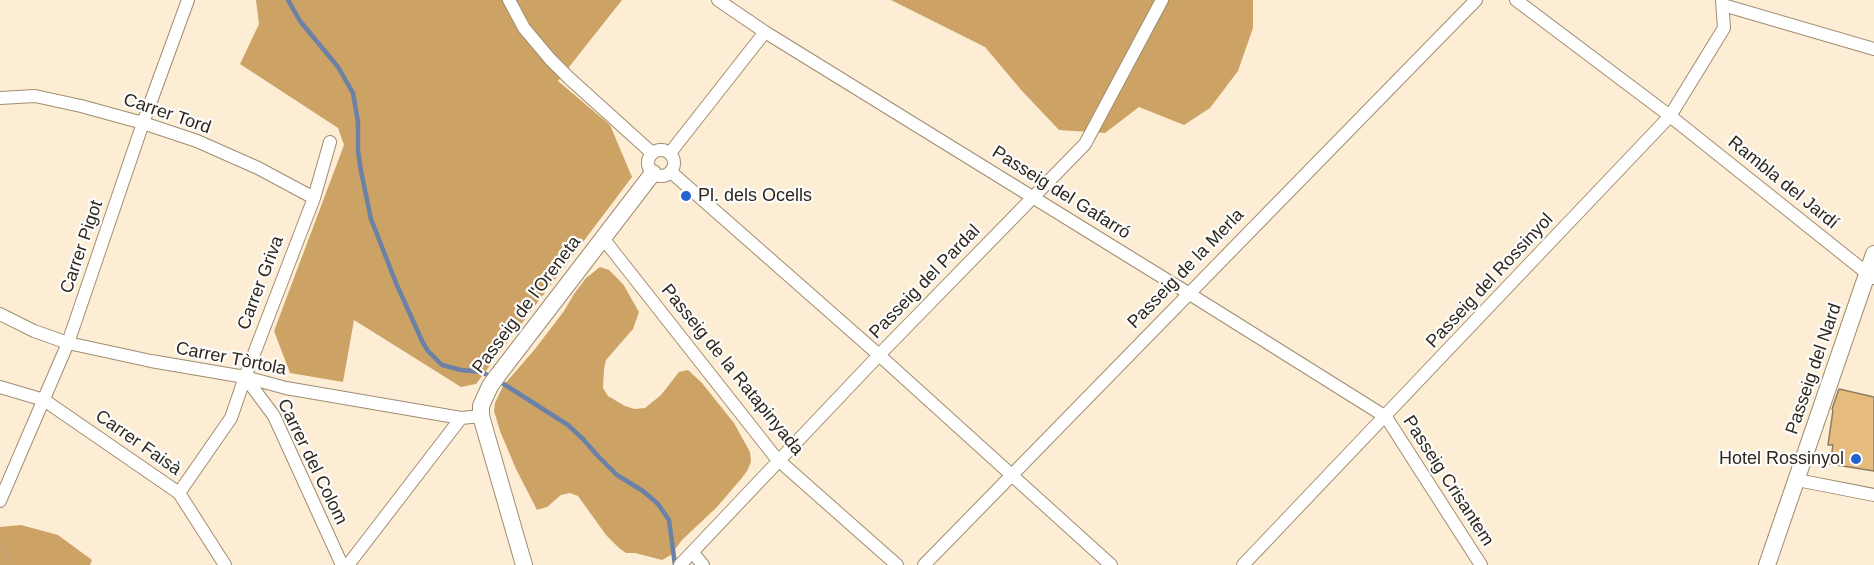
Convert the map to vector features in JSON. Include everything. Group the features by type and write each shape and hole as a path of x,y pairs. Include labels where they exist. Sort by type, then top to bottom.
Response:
{"street":[{"name":"Carrer Pigot","path":"0,501 68,343 143,123 188,0"},
{"path":"508,0 524,28 569,78 652,153"},
{"name":"Passeig del Gafarró","path":"718,0 765,32 1386,417"},
{"name":"Passeig del Pardal","path":"680,565 879,355 1085,144 1162,0"},
{"name":"Passeig de la Merla","path":"924,565 1476,0"},
{"name":"Rambla del Jardí","path":"1516,0 1670,116 1871,276"},
{"path":"1722,2 1874,49"},
{"name":"Passeig del Rossinyol","path":"1244,565 1670,116 1724,28 1722,2"},
{"path":"670,153 765,32"},
{"name":"Carrer Tord","path":"0,98 35,96 81,105 143,123 196,141 258,168 314,198"},
{"name":"Carrer Griva","path":"179,493 231,418 314,198 330,142"},
{"path":"663,150 670,153 674,162 671,172 662,176 653,173 648,163 652,153 663,150"},
{"path":"671,172 1112,565"},
{"name":"Passeig de l'Oreneta","path":"480,416 481,406 494,381 653,173"},
{"name":"Passeig de la Ratapinyada","path":"602,237 780,461 897,565"},
{"name":"Passeig del Nard","path":"1767,565 1871,276 1874,254"},
{"name":"Carrer Tòrtola","path":"0,314 34,331 68,343 151,361 245,377 286,388 461,418"},
{"name":"Carrer del Colom","path":"245,377 274,416 342,565"},
{"name":"Carrer Faisà","path":"0,387 44,400 179,493 225,565"},
{"path":"348,565 461,418 480,416 524,565"},
{"name":"Passeig Crisantem","path":"1386,417 1480,565"},
{"path":"1797,480 1874,495"},
{"path":"693,553 704,565"}],"path":[{"path":"0,540 11,565"}],"shaded area":[{"path":"256,0 622,0 558,81 610,125 632,177 476,384 461,387 354,320 343,382 290,373 274,331 344,145 338,128 240,64 259,24"},
{"path":"891,0 1253,0 1253,28 1238,71 1210,108 1184,125 1139,107 1105,133 1059,130 985,47"},
{"path":"600,267 609,270 623,284 639,312 633,329 606,360 603,388 608,396 625,406 635,409 645,408 661,395 679,372 688,370 702,383 734,423 750,452 751,462 741,479 717,507 682,540 671,555 662,560 626,553 619,548 606,535 578,496 570,493 561,495 547,507 537,510 516,469 494,411 503,386 535,349 586,278"},
{"path":"21,525 58,535 92,560 90,565 0,565 0,527"}],"building":[{"path":"1839,389 1874,397 1874,471 1830,464 1833,445 1828,445 1832,409"}],"waterway":[{"path":"288,0 300,21 338,67 353,93 358,122 358,151 371,219 423,343 442,365 482,372 491,377"},
{"path":"499,381 568,425 617,475 643,491 658,504 669,520 675,565"}],"place":[{"name":"Pl. dels Ocells","path":"686,196"},
{"name":"Hotel Rossinyol","path":"1856,459"}]}
